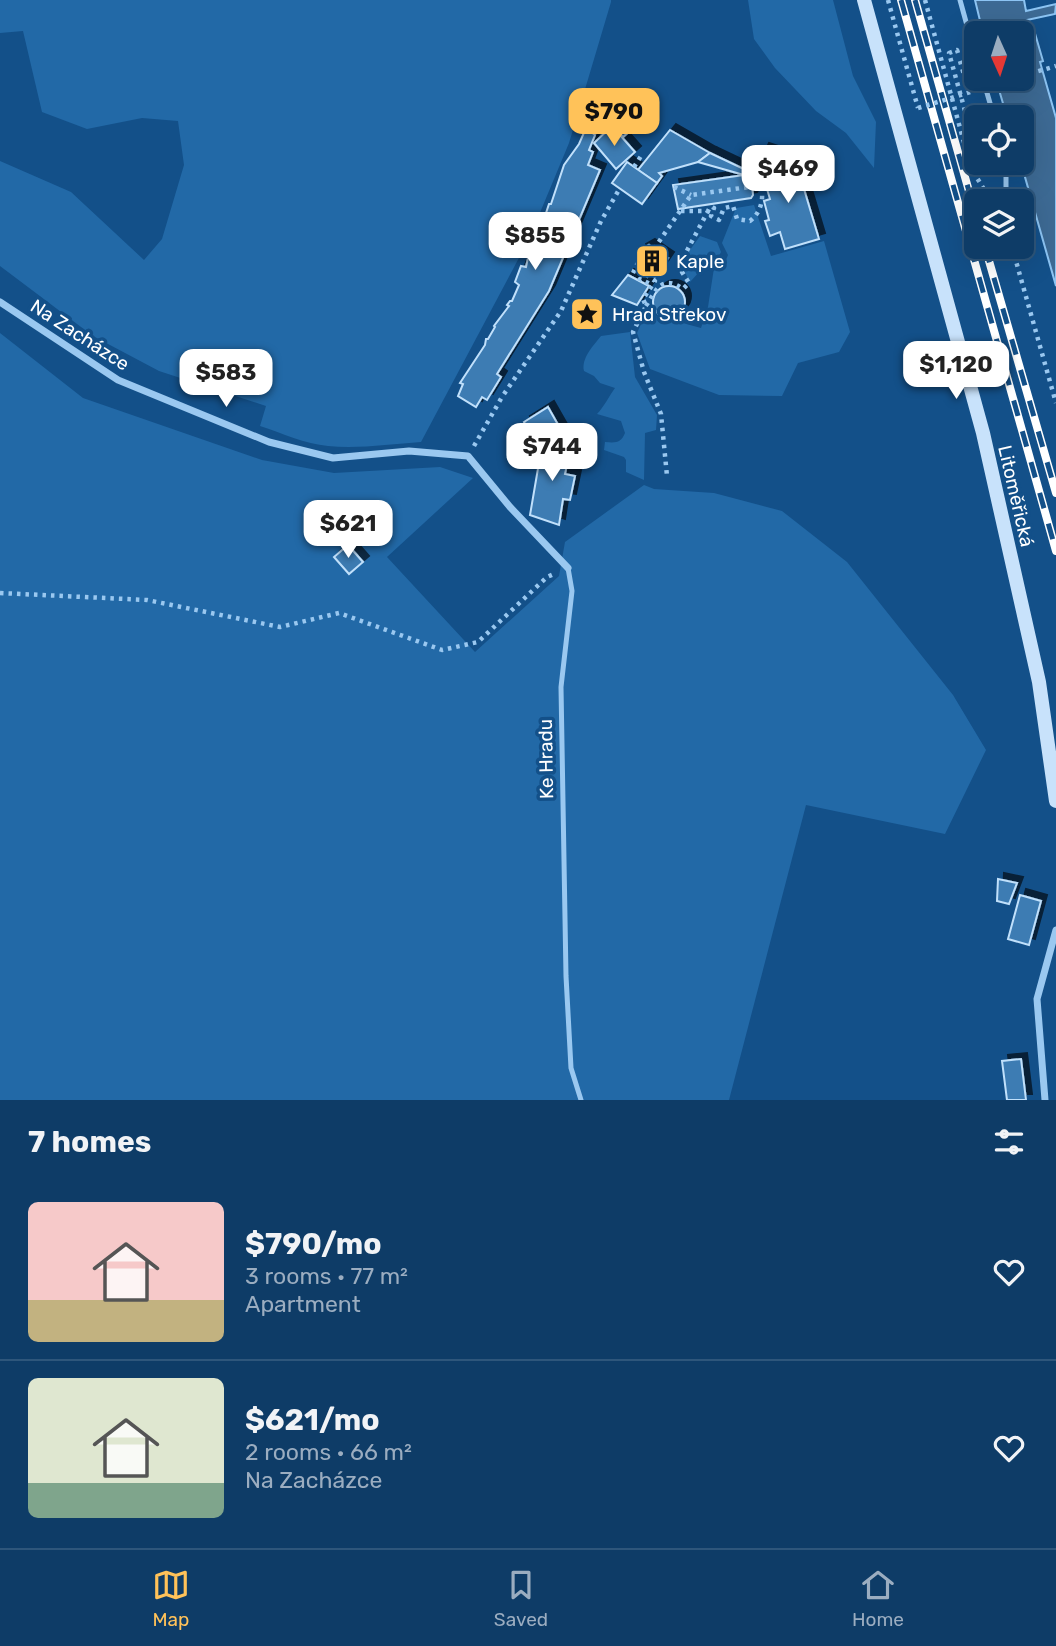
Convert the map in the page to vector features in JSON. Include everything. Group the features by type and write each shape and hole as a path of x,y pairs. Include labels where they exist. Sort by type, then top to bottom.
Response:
{"main road":[{"name":"Litoměřická","path":"864,0 983,433 1039,682 1056,801"}],"street":[{"name":"Na Zacházce","path":"0,302 118,380 270,442 333,457 409,451 468,456"},
{"path":"468,456 510,507 568,568"},
{"path":"1045,1100 1037,999 1056,930"}],"lane":[{"path":"960,0 966,21"},
{"name":"Ke Hradu","path":"568,568 572,591 561,687 566,962 572,1068 581,1100"}],"path":[{"path":"888,0 918,108 972,91"},
{"path":"925,0 964,145"},
{"path":"964,106 949,52 957,50 969,92"},
{"path":"1034,72 1056,66"},
{"path":"634,167 643,153"},
{"path":"713,207 711,216 719,220 724,208 730,206 733,206 737,219 743,222 750,222 755,217 763,196 757,175 751,168"},
{"path":"674,187 691,195 749,187"},
{"path":"468,456 503,396 561,312 601,221 620,188"},
{"path":"654,249 691,195"},
{"path":"681,211 713,207"},
{"path":"667,476 661,414 643,372 634,332 653,292 668,283 683,289 688,283 682,272 682,260 713,207"},
{"path":"1015,259 1056,403"},
{"path":"642,281 633,274 635,270 655,281 643,299 646,307"},
{"path":"642,281 649,274"},
{"path":"642,281 640,279 652,285"},
{"path":"0,593 146,600 280,627 339,613 442,650 478,642 547,577 568,568"}],"shaded area":[{"path":"0,0 611,2 569,143 529,239 421,442 351,447 311,443 260,426 266,406 159,371 93,336 0,266 0,161 71,192 144,260 162,239 184,165 178,121 142,118 87,129 42,112 23,31 0,33"},
{"path":"748,0 833,0 853,76 876,122 874,168 846,133 816,111 775,68 754,39"},
{"path":"975,0 1024,0 1026,11 1056,4 1055,14 1027,21 980,21"},
{"path":"1034,30 1056,118 1056,286 1034,209 1034,189 1028,189 1024,175 1034,175 1034,105 1004,105 999,91 1034,91"},
{"path":"754,205 771,256 824,241 850,332 839,352 798,363 782,396 719,395 650,369 637,333 646,313 701,328 708,307 714,268 725,262 728,255 722,243 736,208"},
{"path":"700,236 717,242 721,252 690,282 684,263"},
{"path":"630,332 635,377 657,415 656,430 645,433 644,480 626,472 624,457 604,450 605,442 618,442 625,433 621,421 597,414 615,388 600,383 584,371 586,357 601,336"},
{"path":"0,333 83,398 262,460 334,473 440,467 473,478 387,557 475,652 559,576 565,542 644,485 654,489 714,493 782,511 847,562 953,695 986,750 945,834 806,805 729,1100 0,1100"}],"building":[{"path":"628,114 637,125 623,137 614,127"},
{"path":"612,126 635,152 616,169 594,143"},
{"path":"586,128 595,135 589,150 593,152 588,165 600,170 549,291 497,374 501,377 487,400 482,397 476,407 458,396 463,384 460,383 512,301 519,285 515,282 521,266 526,267 530,249 551,204 564,165 579,144"},
{"path":"670,130 710,153 698,162 659,173 662,176 657,183 638,170"},
{"path":"763,149 775,153 770,167 761,169 755,166"},
{"path":"710,153 746,170 744,175 698,162"},
{"path":"795,159 819,239 785,249 780,232 770,236 765,221 769,220 764,201 770,199 761,169"},
{"path":"627,162 657,183 642,204 612,183"},
{"path":"744,175 751,177 751,198 678,209 673,185"},
{"name":"Kaple","path":"649,245 668,258 655,277 636,264 641,256 640,250"},
{"path":"628,275 649,286 637,305 612,295"},
{"path":"669,286 680,291 685,302 680,313 669,318 658,313 653,302 658,291"},
{"path":"548,407 565,437 541,451 524,422"},
{"path":"565,437 568,460 565,474 575,476 570,500 563,499 559,525 530,515 541,451"},
{"path":"348,545 363,562 349,574 334,557"},
{"path":"998,879 1017,883 1009,904 997,901"},
{"path":"1020,895 1041,901 1029,945 1008,939"},
{"path":"1021,1059 1026,1100 1007,1100 1002,1061"}],"railway":[{"path":"901,0 1056,551"},
{"path":"915,0 968,189"},
{"path":"988,259 1056,493"}],"place":[{"name":"Kaple","path":"652,261"},
{"name":"Hrad Střekov","path":"587,314"}]}
